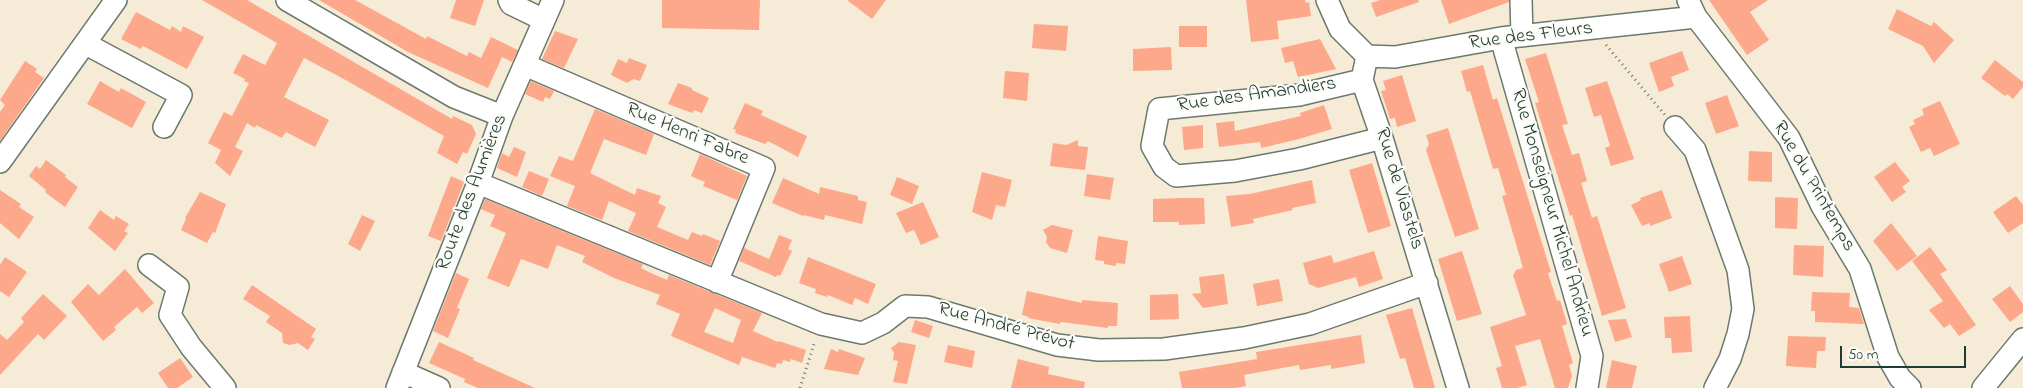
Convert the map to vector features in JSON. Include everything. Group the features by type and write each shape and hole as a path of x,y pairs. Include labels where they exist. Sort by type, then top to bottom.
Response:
{"street":[{"path":"0,162 116,0"},
{"path":"287,0 454,97 502,116"},
{"path":"509,0 512,4 544,20"},
{"name":"Route des Aumières","path":"400,380 478,183 502,116 553,0"},
{"path":"1327,0 1340,29 1367,56 1362,80"},
{"name":"Rue Monseigneur Michel Andrieu","path":"1521,0 1511,37 1592,356 1586,388"},
{"name":"Rue des Fleurs","path":"1367,56 1395,57 1511,37 1592,29 1692,9"},
{"name":"Rue du Printemps","path":"1692,9 1789,138 1822,206 1860,269 1888,356 1900,378 1910,388"},
{"path":"86,44 181,95 164,127"},
{"name":"Rue Henri Fabre","path":"525,65 764,168 717,282"},
{"name":"Rue de Viastels","path":"1362,80 1382,138 1458,388"},
{"name":"Rue des Amandiers","path":"1362,80 1299,95 1159,109 1152,146 1164,167 1176,176 1235,171 1382,138"},
{"path":"1675,127 1694,150 1738,270 1743,309 1730,359 1715,388"},
{"path":"478,183 717,282"},
{"path":"149,265 178,287 170,315 192,347 226,388"},
{"name":"Rue André Prévot","path":"717,282 821,324 862,334 883,323 905,306 928,307 1057,345 1099,350 1164,349 1244,338 1310,324 1427,283"},
{"path":"1983,388 2023,339"},
{"path":"400,380 439,388"}],"path":[{"path":"1592,29 1675,127"},
{"path":"800,388 821,324"}],"building":[{"path":"202,0 247,0 452,119 453,116 472,125 476,134 467,154 463,152 457,164 437,153 444,136 304,58 284,97 329,120 315,147 286,132 282,138 256,125 255,128 247,123 235,147 243,151 230,176 215,163 221,150 208,143 224,112 232,116 249,83 233,73 243,54 265,65 277,43"},
{"path":"319,0 355,0 426,39 427,36 467,56 469,52 481,58 491,37 518,50 512,62 502,57 488,88 408,52"},
{"path":"456,0 484,0 475,26 450,18"},
{"path":"662,0 760,0 759,30 662,28"},
{"path":"847,0 886,0 872,19"},
{"path":"1246,0 1305,0 1306,3 1309,2 1311,16 1277,21 1279,39 1251,42"},
{"path":"1380,0 1418,0 1419,2 1376,17 1371,3"},
{"path":"1441,0 1509,0 1509,2 1449,24"},
{"path":"1709,0 1768,0 1750,12 1769,40 1747,55"},
{"path":"1897,9 1931,26 1934,22 1954,40 1934,63 1923,46 1888,29"},
{"path":"136,12 170,30 172,26 181,32 183,26 204,37 187,69 143,46 141,49 121,39"},
{"path":"1034,24 1068,26 1066,51 1032,48"},
{"path":"1179,26 1207,26 1207,47 1179,47"},
{"path":"555,31 578,39 564,68 542,59"},
{"path":"1320,39 1336,69 1298,77 1293,61 1285,63 1281,48"},
{"path":"1171,47 1172,70 1133,71 1133,49"},
{"path":"1682,51 1689,70 1671,77 1674,86 1659,92 1649,63"},
{"path":"1546,53 1568,124 1562,125 1572,155 1579,153 1587,181 1581,183 1592,218 1597,216 1626,308 1602,316 1572,215 1570,216 1535,103 1539,102 1525,59"},
{"path":"629,58 647,65 640,81 634,79 627,83 611,75 618,59 627,63"},
{"path":"1995,60 2023,82 2023,87 2013,99 2007,94 2005,96 1981,78"},
{"path":"25,61 37,69 35,72 44,78 0,141 0,112 5,105 0,100"},
{"path":"1483,65 1493,100 1497,98 1551,272 1548,273 1557,301 1560,300 1567,324 1562,326 1573,363 1569,365 1572,376 1568,388 1555,388 1540,339 1515,346 1527,385 1517,388 1502,388 1496,368 1502,366 1490,327 1526,315 1513,275 1516,270 1523,268 1502,196 1506,195 1498,168 1493,169 1470,91 1467,92 1461,71"},
{"path":"1005,71 1029,73 1027,101 1003,98"},
{"path":"1402,75 1416,121 1397,127 1395,118 1390,119 1381,91 1386,90 1383,81"},
{"path":"100,81 119,92 121,88 146,102 132,128 87,104"},
{"path":"531,81 554,91 550,99 545,97 543,102 525,94"},
{"path":"1607,81 1634,159 1611,166 1605,148 1610,146 1601,115 1594,117 1585,88"},
{"path":"678,83 692,88 692,90 709,98 702,113 694,110 692,113 668,104"},
{"path":"1727,95 1739,126 1716,134 1705,103"},
{"path":"1940,101 1960,144 1934,156 1930,148 1921,152 1909,127 1915,124 1913,120 1924,115 1922,109"},
{"path":"745,103 763,111 761,115 807,136 798,157 768,141 765,144 735,133 736,130 733,129"},
{"path":"1324,105 1332,129 1261,148 1260,142 1219,147 1216,123 1234,121 1235,131 1301,116 1300,113"},
{"path":"595,109 654,134 646,155 604,139 590,173 635,195 637,188 661,196 658,203 666,207 657,227 688,240 692,232 720,241 710,265 628,231 636,213 609,201 602,220 567,206 575,186 550,176 559,156 573,161"},
{"path":"1203,125 1203,148 1184,150 1182,127"},
{"path":"1448,128 1479,229 1455,237 1426,150 1429,144 1426,135"},
{"path":"1078,140 1078,146 1088,147 1085,170 1050,166 1053,143 1066,145"},
{"path":"514,147 526,152 517,177 497,168 502,153 509,157"},
{"path":"1749,151 1772,152 1772,182 1748,181"},
{"path":"700,154 747,176 737,200 703,186 705,182 691,176"},
{"path":"46,160 78,187 65,207 45,192 46,190 29,176 36,166 40,169"},
{"path":"1895,162 1910,181 1902,187 1906,192 1892,202 1874,177"},
{"path":"1372,163 1391,226 1368,233 1349,170"},
{"path":"529,171 549,179 542,196 522,187"},
{"path":"982,172 1012,180 1005,207 996,205 992,220 972,212"},
{"path":"1087,174 1114,178 1110,200 1084,196"},
{"path":"451,176 464,182 441,241 428,236"},
{"path":"897,177 919,186 912,204 890,195"},
{"path":"783,178 819,194 820,187 858,196 858,200 867,202 862,224 825,215 824,220 803,216 772,203"},
{"path":"1312,180 1316,203 1253,219 1254,223 1231,227 1226,196 1250,194"},
{"path":"0,190 21,204 19,207 34,217 19,239 0,223"},
{"path":"1662,190 1672,218 1650,226 1650,223 1642,226 1631,205 1641,200 1640,198"},
{"path":"200,192 226,204 215,233 213,232 207,243 181,230 185,218"},
{"path":"2016,196 2023,205 2023,223 2008,233 1993,212"},
{"path":"1775,197 1798,198 1797,229 1775,228"},
{"path":"1204,198 1205,224 1179,225 1179,222 1153,222 1153,199"},
{"path":"485,199 643,264 641,268 667,280 669,275 762,313 753,331 778,342 806,350 802,363 791,359 790,362 783,360 782,364 777,363 775,368 742,357 739,365 671,336 680,314 656,304 660,295 614,278 582,262 585,256 557,245 548,269 521,259 509,287 487,278 506,233 490,226 495,215 481,209","holes":["715,308 741,320 733,343 704,332"]},
{"path":"923,202 939,237 921,245 914,230 906,233 896,213"},
{"path":"100,210 114,220 116,216 129,224 124,231 128,233 115,251 88,228"},
{"path":"362,215 375,221 360,251 348,244"},
{"path":"1891,223 1917,256 1897,271 1873,241"},
{"path":"1052,225 1073,230 1067,253 1050,248 1046,242 1047,237 1043,230"},
{"path":"779,235 792,240 788,249 792,251 780,276 777,275 776,277 739,261 744,248 769,259"},
{"path":"1098,236 1128,241 1125,264 1116,263 1116,266 1104,264 1104,261 1095,260"},
{"path":"1794,245 1824,246 1823,277 1793,275"},
{"path":"1930,247 1947,270 1940,274 1976,325 1959,336 1950,324 1944,328 1929,310 1943,301 1912,261"},
{"path":"1374,251 1383,279 1359,287 1356,277 1318,288 1309,284 1303,263 1331,255 1334,263"},
{"path":"1462,251 1482,314 1457,321 1438,259"},
{"path":"1682,256 1692,284 1669,292 1659,264"},
{"path":"5,257 27,272 9,297 0,291 0,265"},
{"path":"808,257 876,284 868,304 855,298 852,305 828,295 827,297 815,293 816,289 799,283"},
{"path":"125,269 154,303 142,313 137,307 114,327 116,330 103,341 71,302 88,284 99,295"},
{"path":"456,273 469,279 457,308 460,309 448,338 433,331"},
{"path":"1224,274 1228,304 1203,308 1192,294 1201,293 1199,277"},
{"path":"1279,279 1283,301 1257,306 1253,284"},
{"path":"252,285 316,329 311,337 315,339 308,350 298,343 290,345 283,343 282,333 266,322 270,316 243,299"},
{"path":"2010,286 2023,304 2023,312 2010,322 1992,299"},
{"path":"1027,291 1082,303 1082,300 1118,303 1117,326 1108,326 1108,328 1061,322 1060,324 1028,318 1022,315"},
{"path":"1812,292 1850,293 1849,307 1859,308 1864,324 1815,322 1815,311 1811,311"},
{"path":"43,294 67,316 44,340 38,334 0,375 0,334 7,340 24,322 21,318"},
{"path":"1178,294 1179,319 1150,320 1150,295"},
{"path":"1412,308 1435,388 1414,388 1405,358 1400,359 1386,315"},
{"path":"1690,316 1692,352 1672,353 1671,338 1665,338 1664,317"},
{"path":"1626,319 1632,337 1615,342 1608,320"},
{"path":"915,320 933,326 929,338 911,332"},
{"path":"1361,335 1365,363 1331,369 1331,365 1300,370 1299,365 1244,375 1246,386 1235,388 1182,388 1179,372 1257,359 1256,352"},
{"path":"1788,336 1826,337 1825,351 1817,351 1816,368 1786,366"},
{"path":"439,342 474,358 473,360 535,388 478,388 464,382 465,379 429,363"},
{"path":"899,342 916,345 907,384 893,382 898,361 893,360 894,353 891,348"},
{"path":"948,345 975,351 972,368 944,362"},
{"path":"831,349 838,352 839,349 865,358 858,375 824,369"},
{"path":"180,358 193,377 177,388 168,388 158,373"},
{"path":"1018,359 1049,367 1048,374 1085,382 1084,388 1011,388"},
{"path":"1612,360 1637,366 1632,388 1606,388"}]}
